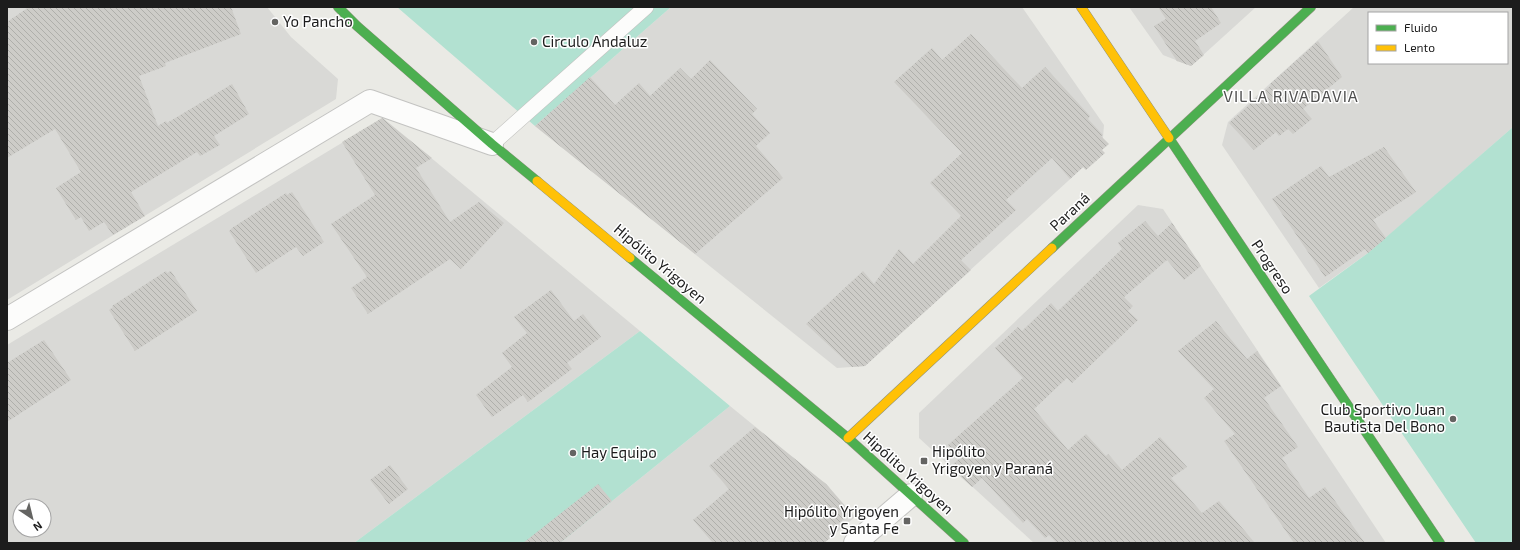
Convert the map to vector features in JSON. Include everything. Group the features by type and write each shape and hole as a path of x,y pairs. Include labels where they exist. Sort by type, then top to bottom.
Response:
{"street":[{"name":"Hipólito Yrigoyen","path":"338,7 363,31 492,144 848,438 964,543"},
{"name":"Progreso","path":"1081,7 1440,543"},
{"name":"Paraná","path":"848,438 1311,7"},
{"path":"7,319 370,101 492,144"},
{"path":"855,543 911,495"}],"lane":[{"path":"492,144 646,7"}],"shaded area":[{"path":"7,7 267,7 291,37 338,79 336,99 7,300"},
{"path":"671,7 1022,7 1104,125 1102,150 865,366 837,368 535,126"},
{"path":"1129,7 1256,7 1191,66 1163,55"},
{"path":"1354,7 1513,7 1513,127 1368,253 1319,288 1222,145 1228,122"},
{"path":"383,118 640,331 354,543 7,543 7,345"},
{"path":"1138,205 1163,209 1386,543 1034,543 919,438 919,413"},
{"path":"730,406 828,486 855,517 824,543 560,543"}],"green space":[{"name":"Circulo Andaluz","path":"397,7 671,7 535,126"},
{"name":"Club Sportivo Juan Bautista Del Bono","path":"1513,127 1513,543 1476,543 1309,296 1368,253"},
{"name":"Hay Equipo","path":"640,331 730,406 560,543 354,543"}],"building":[{"path":"29,7 231,7 241,34 165,63 166,66 139,76 158,126 166,121 167,123 232,84 249,114 214,136 220,145 200,156 197,152 131,192 145,216 113,235 104,222 89,231 81,217 76,220 56,188 81,172 55,129 7,158 7,22"},
{"path":"1158,7 1211,7 1221,23 1195,41 1204,55 1191,66 1177,61 1154,26 1166,19"},
{"path":"971,34 1022,88 1045,67 1090,116 1088,119 1109,144 1102,150 1105,153 1086,170 1083,167 1070,179 1052,158 1006,200 1016,210 961,260 971,270 865,366 852,367 806,324 863,271 874,284 899,249 913,264 961,216 930,183 962,153 894,82 932,48 942,60"},
{"path":"1318,41 1342,77 1303,109 1312,119 1293,134 1288,129 1279,136 1276,132 1254,150 1229,123"},
{"path":"710,60 757,109 752,114 770,133 756,146 783,178 695,254 535,126 590,77 615,105 639,83 650,96 680,68 691,79"},
{"path":"382,118 432,158 416,168 450,222 479,202 504,223 461,269 450,259 368,314 351,288 367,277 331,224 375,195 342,142"},
{"path":"1384,147 1416,192 1373,220 1386,238 1368,253 1365,249 1325,277 1272,199 1321,166 1329,177"},
{"path":"292,192 324,242 303,256 296,247 256,273 229,231 286,193 287,195"},
{"path":"1145,221 1158,236 1172,223 1201,266 1184,280 1167,260 1124,297 1133,306 1128,311 1138,320 1072,383 1067,378 1034,409 1068,450 1086,434 1106,456 1108,454 1122,470 1160,437 1187,467 1171,478 1202,513 1219,501 1255,543 1057,543 1049,535 1045,538 1027,519 1023,523 982,478 972,487 950,467 960,458 948,445 1023,378 995,348 1018,327 1022,331 1051,303 1058,311 1122,249 1118,243"},
{"path":"166,271 167,273 171,271 197,311 135,351 109,310 113,307 112,306"},
{"path":"551,290 574,321 583,314 601,337 567,363 572,369 528,402 523,395 492,417 476,395 512,367 502,353 527,333 514,317"},
{"path":"1216,321 1247,359 1257,351 1281,386 1264,398 1298,447 1282,458 1309,498 1325,487 1365,543 1294,543 1224,441 1235,434 1204,398 1214,389 1178,351"},
{"path":"44,340 71,380 7,422 7,363"},
{"path":"755,427 826,484 851,513 832,529 836,533 824,543 713,543 693,520 729,489 709,466"},
{"path":"390,465 408,489 389,504 370,480"},
{"path":"598,484 612,501 560,543 523,543"}],"traffic: fast":[{"path":"338,7 357,26 492,144 537,181"},
{"path":"1052,248 1311,7"},
{"path":"1169,138 1440,543"},
{"path":"630,258 848,438 964,543"}],"traffic: slow":[{"path":"1081,7 1169,138"},
{"path":"537,181 630,258"},
{"path":"848,438 1052,248"}],"place":[{"name":"Yo Pancho","path":"275,22"},
{"name":"Circulo Andaluz","path":"534,42"},
{"name":"Club Sportivo Juan Bautista Del Bono","path":"1453,419"},
{"name":"Hay Equipo","path":"573,453"},
{"name":"Hipólito Yrigoyen y Paraná","path":"924,461"},
{"name":"Hipólito Yrigoyen y Santa Fe","path":"907,521"}],"district":[{"name":"VILLA RIVADAVIA","path":"1291,96"}]}
